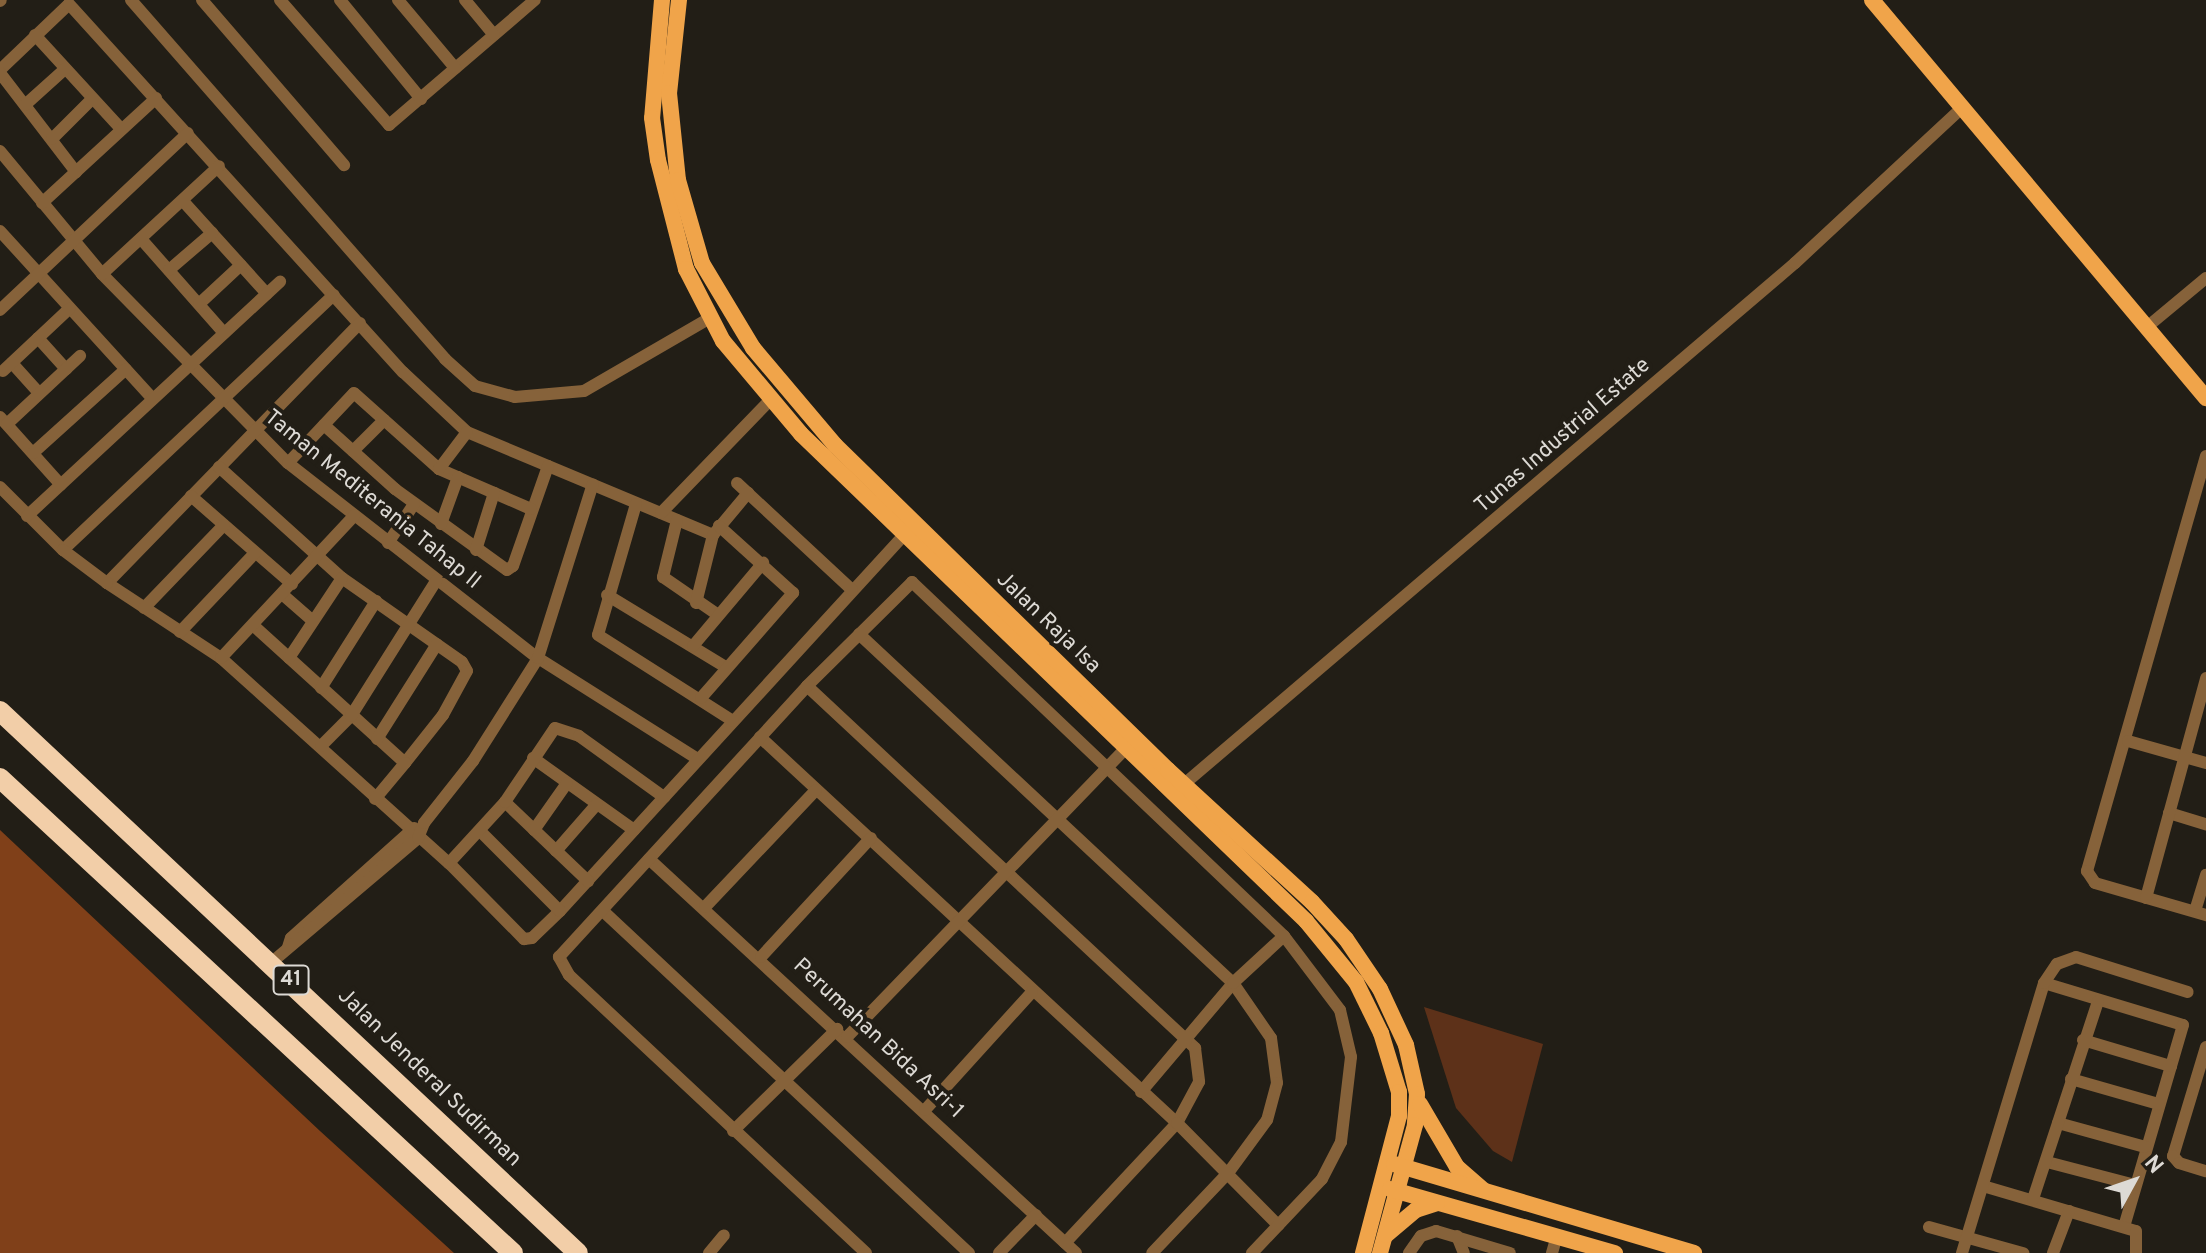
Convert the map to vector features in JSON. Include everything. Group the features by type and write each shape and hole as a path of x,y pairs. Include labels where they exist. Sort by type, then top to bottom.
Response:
{"highway":[{"name":"Jalan Jenderal Sudirman","path":"0,711 272,962 578,1253"},
{"name":"41","path":"0,778 513,1253"}],"main road":[{"name":"Jalan Raja Isa","path":"662,0 652,118 676,210 686,269 710,318 770,400 904,535 1125,749 1178,790 1346,939 1398,1023 1417,1094 1389,1189 1363,1253"},
{"name":"Jalan Raja Isa","path":"679,0 669,93 676,210 725,305 790,396 1306,921 1356,982 1381,1033 1399,1092 1396,1165"},
{"path":"1872,0 2206,398"},
{"path":"1882,0 2206,384"},
{"path":"1417,1094 1424,1117 1457,1167 1490,1196"},
{"path":"1396,1165 1490,1196 1694,1253"},
{"name":"Jalan Raja Isa","path":"1380,1253 1385,1236 1389,1189"},
{"path":"1389,1189 1565,1243 1615,1253"},
{"path":"1385,1236 1416,1210 1438,1203"}],"street":[{"path":"131,0 445,359 475,386 515,397 584,391 710,318"},
{"path":"202,0 344,165"},
{"path":"280,0 384,123 392,124 535,0"},
{"path":"340,0 421,99"},
{"path":"398,0 455,68"},
{"path":"465,0 494,35"},
{"path":"76,172 0,71 69,4 360,323 467,432 636,504 716,531 763,563 793,593"},
{"path":"35,35 121,129"},
{"path":"25,105 65,69"},
{"path":"42,203 156,98"},
{"path":"52,139 92,99"},
{"name":"Tunas Industrial Estate","path":"1178,790 1795,263 1961,109"},
{"path":"0,310 188,133"},
{"name":"Taman Mediterania Tahap II","path":"0,151 102,274 252,430 288,463 538,658 698,759"},
{"path":"102,274 219,166"},
{"path":"183,201 267,294"},
{"path":"169,270 212,233"},
{"path":"2,238 152,398"},
{"path":"142,240 224,333"},
{"path":"199,304 241,265"},
{"path":"2153,322 2206,278"},
{"path":"27,516 280,282"},
{"path":"63,550 334,295"},
{"path":"39,393 7,367 69,309"},
{"path":"107,583 252,430 360,323"},
{"path":"38,338 66,369"},
{"path":"61,485 3,421 80,356"},
{"path":"33,453 126,369"},
{"path":"288,463 354,393 439,469 531,509"},
{"path":"661,513 770,400"},
{"path":"353,451 384,420"},
{"path":"324,425 414,504 501,568 513,566 548,466"},
{"path":"439,469 467,432"},
{"path":"2206,456 2088,874 2095,883 2201,913 2206,875"},
{"path":"219,467 342,578 437,644 467,671 443,715 375,799"},
{"path":"441,524 458,477"},
{"path":"737,483 852,590"},
{"path":"272,962 414,834 473,761 538,658 593,484"},
{"path":"0,487 63,550 107,583 221,658 449,863 524,939 532,938 560,911 904,535"},
{"path":"476,550 494,493"},
{"path":"696,603 716,531 748,493"},
{"path":"191,496 292,584"},
{"path":"388,543 414,504"},
{"path":"636,504 607,595 599,636 733,721"},
{"path":"221,658 354,516"},
{"path":"677,520 663,575 696,603 718,615"},
{"path":"144,608 224,525"},
{"path":"180,632 255,553"},
{"path":"693,646 763,563"},
{"path":"289,658 342,578"},
{"path":"321,746 351,716 436,581"},
{"path":"701,698 804,582"},
{"path":"866,1253 733,1131 562,966 559,957 807,686 905,585 914,583 1284,936 1340,1010 1351,1068 1335,1155 1322,1179 1252,1253"},
{"path":"282,594 313,621"},
{"path":"607,595 727,668"},
{"path":"321,688 376,601"},
{"path":"253,625 405,763"},
{"path":"859,634 1233,983 1271,1038 1277,1083 1267,1120 1228,1173 1152,1253"},
{"path":"377,739 437,644"},
{"path":"2146,898 2204,698 2206,678"},
{"path":"807,686 1189,1038 1198,1058 1199,1082 1177,1123 1065,1243"},
{"path":"449,863 505,802 550,732 562,728 664,797"},
{"path":"760,737 1177,1123 1278,1225"},
{"path":"2128,741 2206,763"},
{"path":"733,1131 783,1079 842,1033 959,921 1125,749"},
{"path":"533,758 634,830"},
{"path":"534,830 567,783"},
{"path":"705,907 816,790"},
{"path":"505,802 588,881"},
{"path":"556,851 597,804"},
{"path":"2169,813 2206,824"},
{"path":"480,831 560,911"},
{"path":"761,957 871,838"},
{"name":"Perumahan Bida Asri-1","path":"649,859 761,957 1076,1253"},
{"path":"603,911 969,1253"},
{"path":"1141,1092 1233,983 1284,936"},
{"path":"1962,1253 2044,983 2071,956 2188,992"},
{"path":"2044,983 2181,1023 2184,1032 2145,1147 2124,1227"},
{"path":"925,1110 1032,992"},
{"path":"2033,1199 2098,1001"},
{"path":"2083,1040 2171,1066"},
{"path":"2205,1052 2173,1156 2179,1163 2206,1171"},
{"path":"2071,1079 2159,1104"},
{"path":"2058,1123 2145,1147"},
{"path":"2047,1162 2135,1185"},
{"path":"1983,1186 2138,1233 2136,1253"},
{"path":"2053,1253 2069,1211"},
{"path":"999,1253 1036,1215"},
{"path":"1929,1227 2023,1253"},
{"path":"1410,1252 1428,1232 1457,1236 1510,1253"},
{"path":"709,1253 724,1235"},
{"path":"1457,1236 1464,1253"},
{"path":"1552,1253 1565,1243"}],"shaded area":[{"path":"0,830 320,1131 454,1253 0,1253"},
{"path":"1424,1007 1543,1044 1512,1162 1493,1151 1456,1108"}]}
